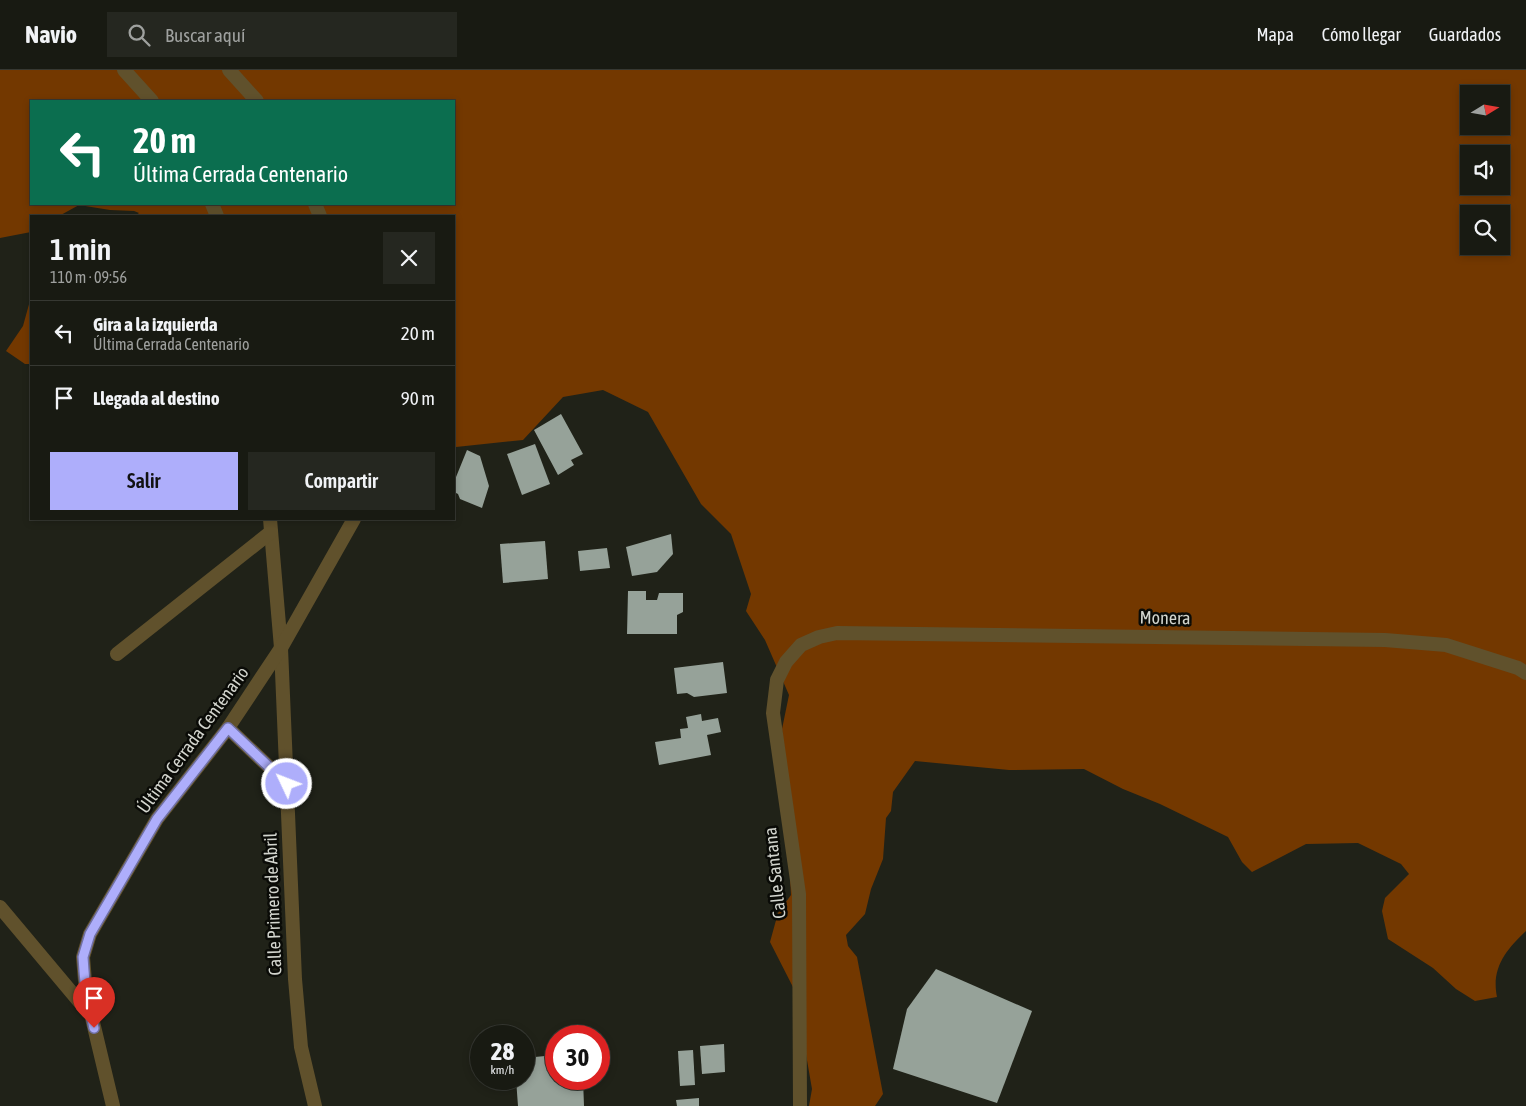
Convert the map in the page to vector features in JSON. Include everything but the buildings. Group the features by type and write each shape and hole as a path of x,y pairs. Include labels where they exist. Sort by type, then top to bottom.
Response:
{"street":[{"path":"124,70 151,100"},
{"path":"229,70 256,100"},
{"name":"Última Cerrada Centenario","path":"113,1106 86,993 83,957 90,934 157,819 228,728 281,648 353,520"},
{"path":"117,654 270,526"},
{"name":"Calle Primero de Abril","path":"270,526 281,648 295,979 301,1047 315,1106"},
{"name":"Monera","path":"801,645 819,637 837,633 1385,640 1446,645 1518,668 1526,673"},
{"name":"Calle Santana","path":"800,1106 799,894 773,713 777,680 786,662 801,645"},
{"path":"228,728 287,784"},
{"path":"0,907 90,1015"}],"shaded area":[{"path":"0,70 1526,70 1526,931 1512,945 1498,968 1496,977 1497,997 1475,1001 1456,989 1433,968 1388,939 1382,911 1385,898 1409,874 1401,864 1358,843 1306,844 1252,872 1242,862 1228,837 1084,769 1009,770 915,761 893,792 891,811 886,818 883,859 871,889 865,914 846,935 848,946 857,957 883,1094 875,1106 809,1106 812,1089 795,991 770,942 778,913 791,895 782,729 789,695 765,640 746,611 751,594 731,534 701,504 648,412 603,390 563,397 523,440 456,447 455,215 136,215 139,213 134,211 110,210 79,205 61,215 30,215 30,232 0,238"},
{"path":"30,301 30,364 25,364 6,351 23,326"}],"route":[{"path":"94,1028 86,993 83,957 90,934 157,819 228,728 287,784"}]}
